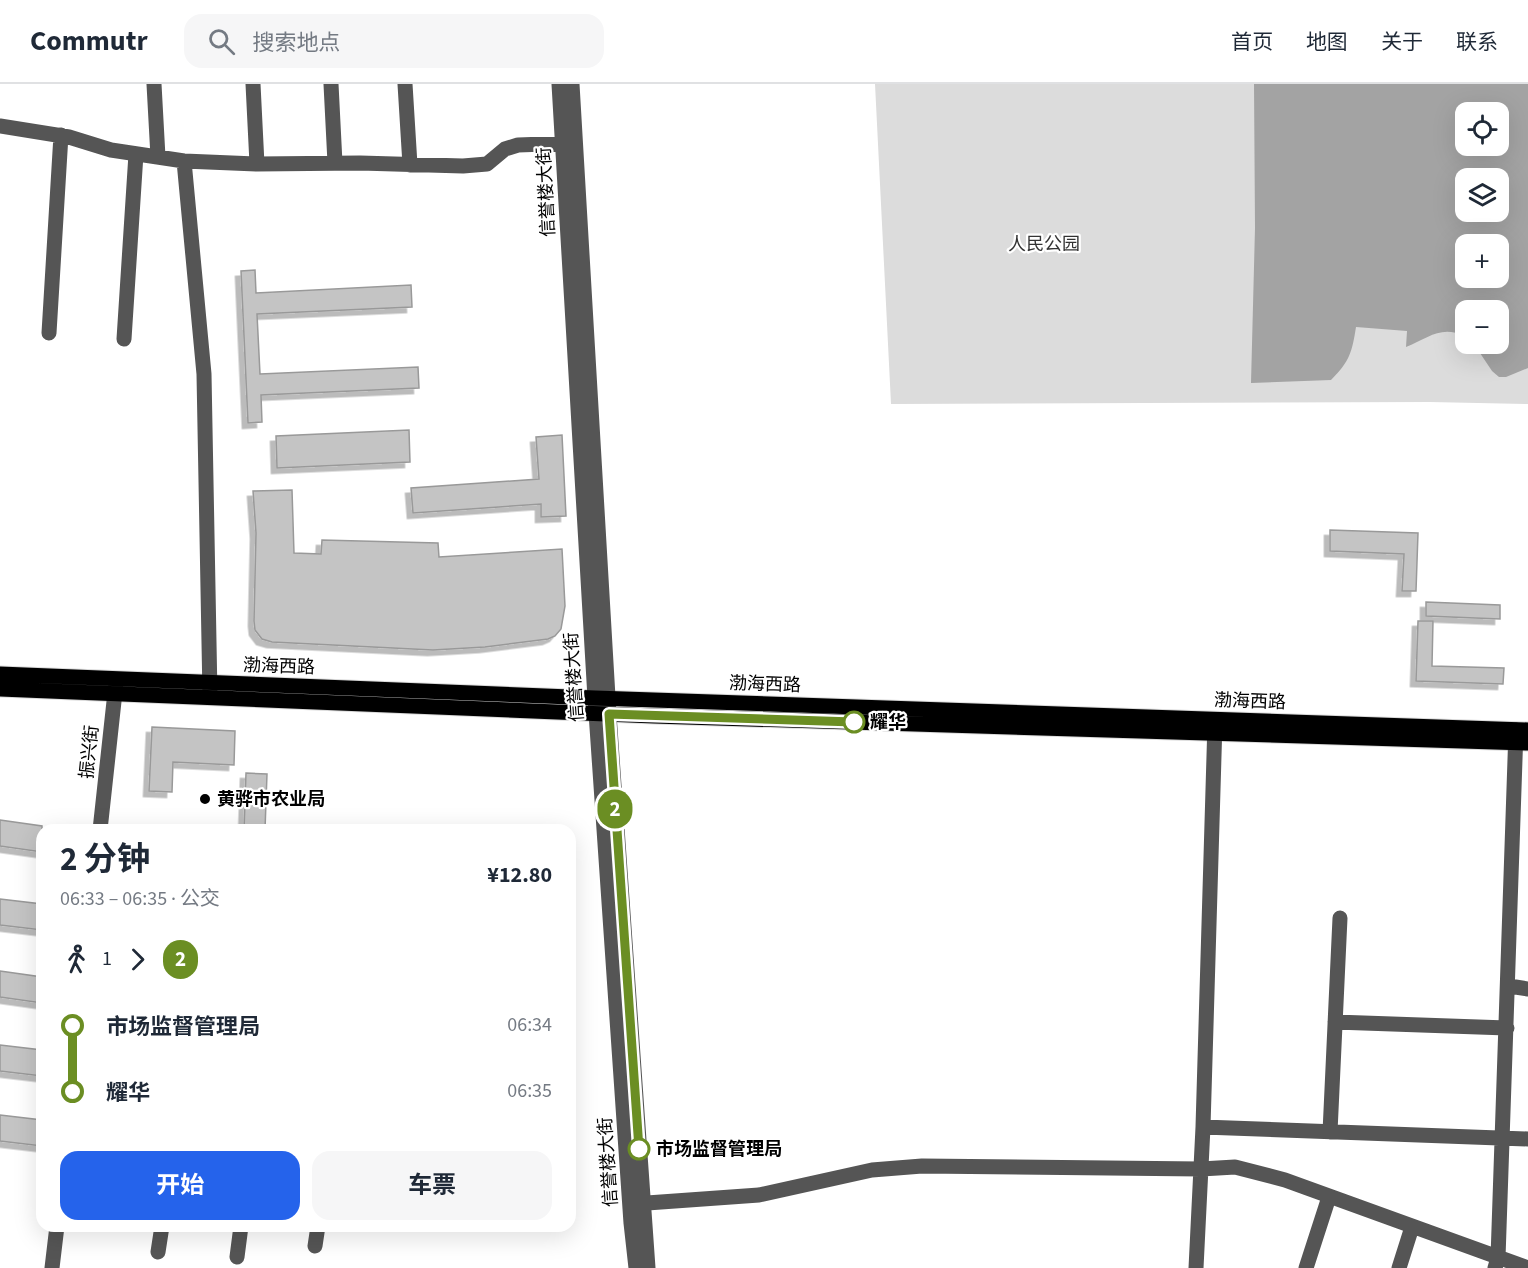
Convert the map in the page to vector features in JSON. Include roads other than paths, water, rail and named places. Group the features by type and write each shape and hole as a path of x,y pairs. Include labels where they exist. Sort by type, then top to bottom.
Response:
{"main road":[{"name":"渤海西路","path":"0,674 116,686"},
{"name":"渤海西路","path":"0,688 116,686 1522,736"}],"street":[{"path":"154,84 158,157"},
{"path":"253,84 257,164"},
{"path":"331,84 335,163"},
{"path":"405,84 410,165"},
{"name":"信誉楼大街","path":"559,84 570,143"},
{"name":"信誉楼大街","path":"572,84 570,143 602,705 636,1204 636,1268"},
{"path":"0,126 61,135 111,150 136,154 184,161 257,164 463,166 487,164 505,149 518,145 570,143"},
{"path":"49,333 61,135"},
{"path":"124,339 136,154"},
{"path":"184,161 204,374 210,689"},
{"name":"振兴街","path":"101,824 116,686"},
{"path":"1196,1268 1203,1127 1215,726"},
{"path":"1497,1263 1522,736"},
{"path":"1330,1132 1340,918"},
{"path":"1509,986 1528,989"},
{"path":"1335,1022 1507,1028"},
{"path":"1203,1127 1528,1139"},
{"path":"636,1204 759,1196 872,1170 922,1166 1201,1169 1235,1167 1285,1180 1412,1227 1497,1263 1528,1268"},
{"path":"1306,1268 1329,1197"},
{"name":"信誉楼大街","path":"636,1204 648,1268"},
{"path":"1399,1268 1412,1227"},
{"path":"52,1268 56,1232"},
{"path":"158,1252 161,1232"},
{"path":"237,1257 240,1232"},
{"path":"315,1246 317,1232"}],"place":[{"name":"耀华","path":"854,722"},
{"name":"黄骅市农业局","path":"205,799"},
{"name":"市场监督管理局","path":"639,1149"}],"park label":[{"name":"人民公园","path":"1044,244"}]}
